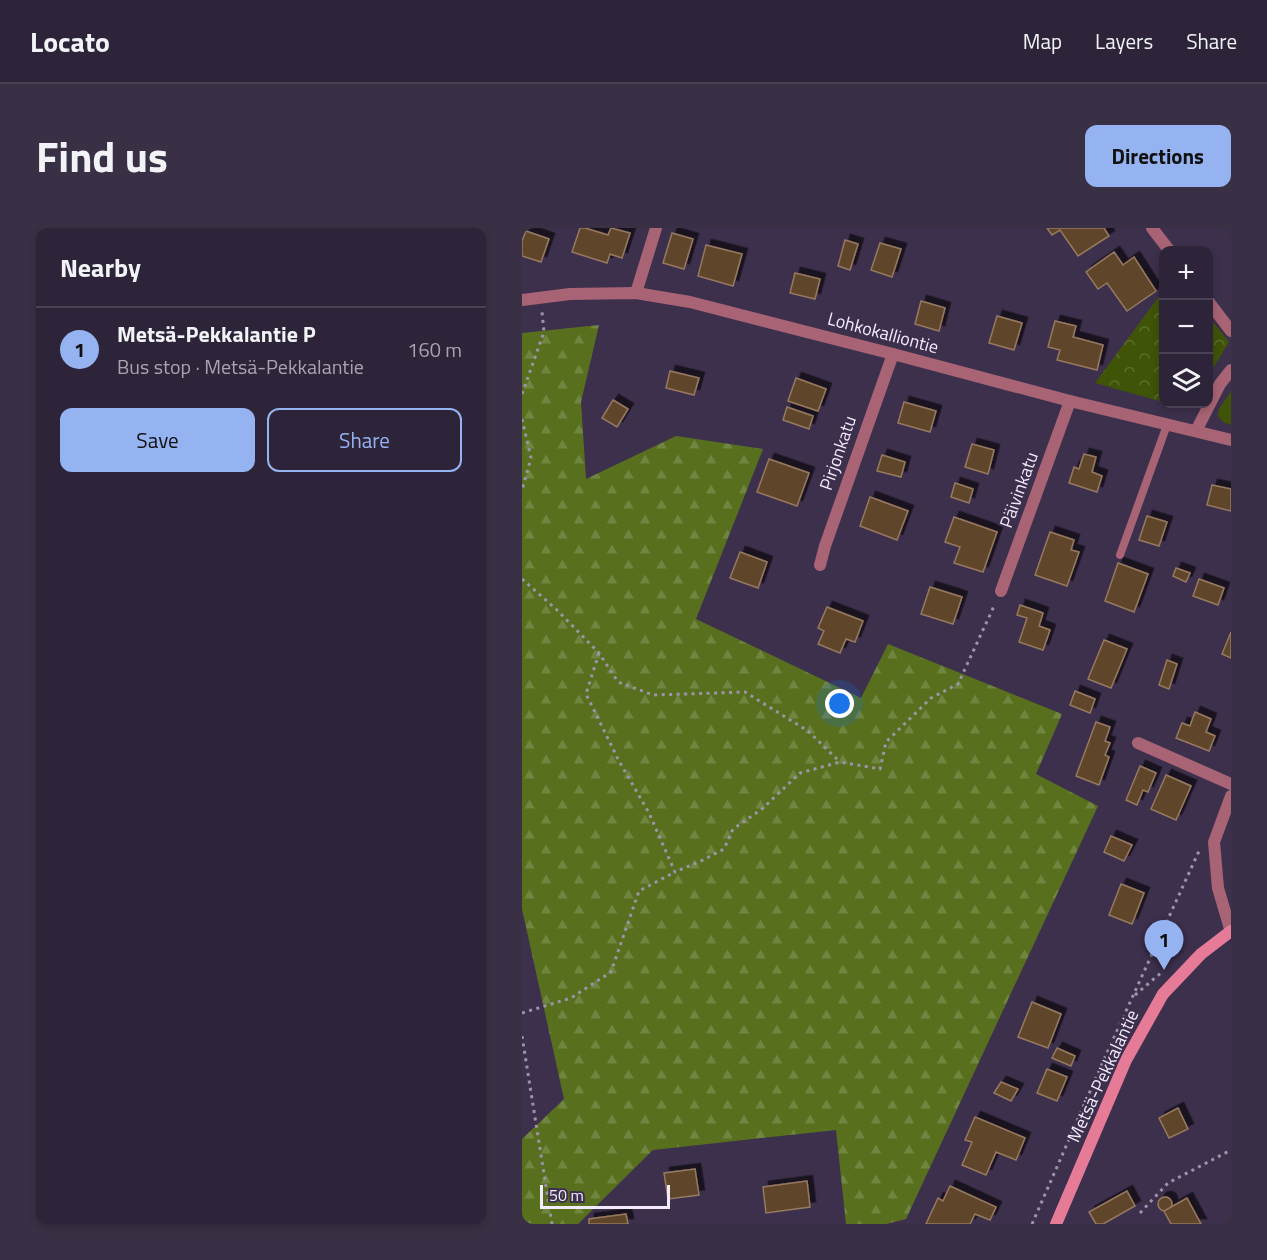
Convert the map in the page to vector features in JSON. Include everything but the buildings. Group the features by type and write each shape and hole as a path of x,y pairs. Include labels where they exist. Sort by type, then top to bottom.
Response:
{"street":[{"path":"636,293 656,228"},
{"path":"1152,228 1166,246"},
{"name":"Lohkokalliontie","path":"522,300 570,294 636,293 690,302 1070,401 1231,440"},
{"path":"1213,307 1231,331"},
{"name":"Pirjonkatu","path":"820,566 893,354"},
{"path":"1196,431 1220,384 1231,370"},
{"name":"Päivinkatu","path":"1001,591 1070,401"},
{"path":"1138,743 1231,784"},
{"name":"Metsä-Pekkalantie","path":"1056,1224 1126,1060 1163,994 1202,954 1231,932 1218,888 1214,842 1231,796"}],"lane":[{"path":"1120,555 1167,425"}],"path":[{"path":"522,394 544,332 542,312"},
{"path":"522,419 531,458 522,490"},
{"path":"522,579 557,610 599,653 618,682 653,695 745,692 808,730 840,762"},
{"path":"522,1013 571,998 611,972 639,891 724,849 733,829 762,809 800,772 840,762 880,769 886,742 931,698 958,684 1001,591"},
{"path":"599,653 586,694 619,761 649,813 675,872"},
{"path":"1032,1224 1199,850"},
{"path":"1133,996 1164,970"},
{"path":"522,1036 552,1224"},
{"path":"1140,1213 1167,1182 1231,1150"}],"green space":[{"path":"1159,296 1159,401 1095,383"},
{"path":"1213,322 1229,342 1213,368"},
{"path":"599,325 581,402 586,479 676,436 763,449 696,619 861,698 888,644 1062,714 1036,774 1098,806 906,1219 886,1224 846,1224 836,1130 653,1150 578,1224 522,1224 522,1139 564,1099 522,909 522,333"},
{"path":"1231,391 1231,425 1223,422 1218,416 1219,409"}],"place":[{"name":"Metsä-Pekkalantie P","path":"1164,970"}]}
